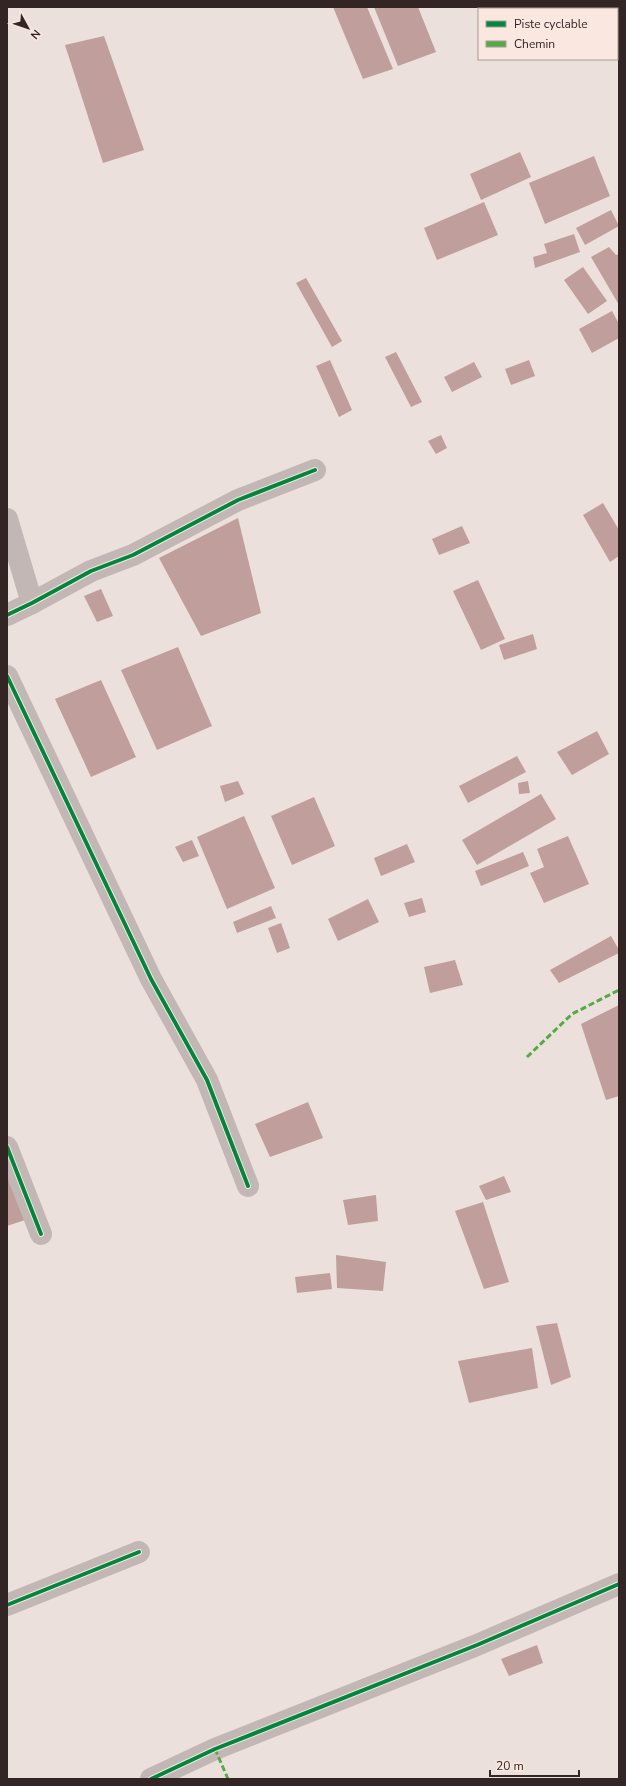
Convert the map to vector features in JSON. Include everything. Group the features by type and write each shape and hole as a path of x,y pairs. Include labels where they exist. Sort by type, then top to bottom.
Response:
{"street":[{"path":"7,615 90,571 133,556 238,500 315,470"},
{"path":"7,519 32,603"},
{"path":"7,676 151,979 207,1080 248,1186"},
{"path":"7,1147 41,1234"},
{"path":"7,1605 139,1552"},
{"path":"151,1779 215,1749 478,1645 619,1584"}],"building":[{"path":"333,7 367,7 393,69 363,79"},
{"path":"374,7 418,7 436,52 398,66"},
{"path":"104,36 144,150 103,163 65,45"},
{"path":"520,152 531,177 481,200 470,174"},
{"path":"594,156 610,196 545,224 529,183"},
{"path":"484,202 498,235 437,260 424,228"},
{"path":"611,210 619,226 585,245 576,228"},
{"path":"574,234 580,252 535,268 533,257 547,253 544,244"},
{"path":"609,247 616,255 619,254 619,305 591,257"},
{"path":"583,267 607,301 588,314 564,280"},
{"path":"306,278 342,341 332,347 296,283"},
{"path":"612,311 619,324 619,338 592,353 579,329"},
{"path":"396,352 422,402 411,407 385,357"},
{"path":"330,360 352,410 339,417 316,366"},
{"path":"529,360 535,376 511,385 505,369"},
{"path":"474,362 482,377 452,392 444,377"},
{"path":"441,435 447,448 436,454 428,441"},
{"path":"603,503 619,530 619,556 610,562 583,515"},
{"path":"238,518 261,613 201,636 159,558"},
{"path":"462,526 470,543 439,555 432,539"},
{"path":"478,580 505,639 481,650 453,591"},
{"path":"101,589 113,616 97,622 84,596"},
{"path":"533,634 537,649 504,660 499,645"},
{"path":"178,647 212,726 157,750 121,670"},
{"path":"101,680 136,757 91,777 55,699"},
{"path":"597,731 609,754 572,775 557,752"},
{"path":"517,756 526,772 468,803 459,786"},
{"path":"238,781 244,794 225,802 220,786"},
{"path":"528,781 530,793 519,794 518,783"},
{"path":"541,794 556,819 477,865 462,840"},
{"path":"314,797 335,846 292,865 271,816"},
{"path":"244,816 275,888 227,909 197,837"},
{"path":"568,836 589,884 544,903 530,873 544,867 537,849"},
{"path":"192,840 199,856 183,862 175,847"},
{"path":"407,844 415,862 381,876 374,858"},
{"path":"523,852 529,866 481,886 475,871"},
{"path":"422,898 426,912 409,917 404,903"},
{"path":"368,899 379,922 338,941 328,919"},
{"path":"271,906 276,918 237,933 233,922"},
{"path":"281,923 290,948 277,953 268,928"},
{"path":"611,936 619,950 619,953 559,983 550,970"},
{"path":"455,960 463,985 430,993 424,967"},
{"path":"619,1005 619,1096 606,1100 581,1024"},
{"path":"308,1102 323,1138 270,1157 255,1124"},
{"path":"7,1172 28,1219 7,1226"},
{"path":"504,1176 511,1192 486,1200 479,1186"},
{"path":"376,1195 378,1221 348,1225 343,1200"},
{"path":"483,1202 509,1282 484,1289 455,1211"},
{"path":"336,1255 386,1262 383,1291 337,1288"},
{"path":"330,1273 332,1289 297,1293 295,1277"},
{"path":"557,1323 571,1377 551,1385 536,1326"},
{"path":"532,1348 538,1388 469,1403 458,1361"},
{"path":"537,1645 543,1663 509,1676 501,1659"}],"marked path":[{"path":"527,1057 572,1014 619,990"},
{"path":"215,1749 228,1779"}],"cycle path":[{"path":"7,615 91,571 133,555 238,500 315,470"},
{"path":"7,676 151,979 207,1080 248,1186"},
{"path":"7,1147 41,1234"},
{"path":"7,1605 139,1552"},
{"path":"151,1779 215,1749 477,1645 619,1584"}]}
